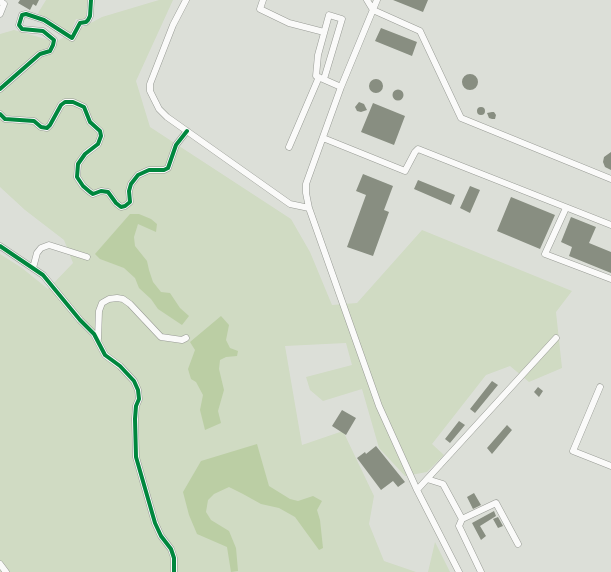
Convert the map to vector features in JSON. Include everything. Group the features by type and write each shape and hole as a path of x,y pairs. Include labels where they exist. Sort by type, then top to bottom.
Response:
{"street":[{"path":"0,89 40,54 50,51 53,45 54,40 43,31 22,29 19,25 22,15 26,14 44,20 72,38 80,23 86,22 90,16 91,0"},
{"path":"186,0 173,25 150,84 150,91 159,109 167,117 290,204 309,208"},
{"path":"263,0 260,9 289,23 324,32"},
{"path":"367,0 373,10 420,31 461,118 611,179"},
{"path":"377,0 341,86 306,184 309,208 379,406 417,490 459,572"},
{"path":"0,1 4,4 0,14"},
{"path":"289,147 321,78 342,19 329,15 318,55 316,76 321,78 341,86"},
{"path":"0,114 6,119 34,122 41,127 46,128 50,125 61,105 65,102 73,102 84,107 90,122 100,131 101,136 98,144 86,154 78,164 77,177 83,186 93,194 101,191 108,192 121,207 130,202 129,191 131,184 138,175 149,170 164,170 168,168 176,146 187,131"},
{"path":"323,138 399,170 406,171 418,149 611,225"},
{"path":"566,208 545,254 611,279"},
{"path":"33,268 37,253 41,248 49,245 87,256"},
{"path":"0,246 43,275 80,320 94,334 105,355 120,366 134,381 138,390 139,399 136,406 135,419 136,457 155,523 161,536 171,549 174,558 174,572"},
{"path":"98,341 99,311 102,302 117,298 123,299 130,304 161,337 182,340 186,338"},
{"path":"417,490 556,338"},
{"path":"600,387 573,451 611,466"},
{"path":"427,479 443,484 462,519"},
{"path":"481,572 459,526 462,519 496,503 518,544"},
{"path":"0,564 6,572"}],"shaded area":[{"path":"46,0 88,0 85,20 76,19 70,34 102,17 159,0 173,0 136,81 150,127 291,219 310,252 332,305 357,303 422,230 572,291 556,312 562,368 529,382 510,366 486,375 432,444 444,455 427,472 405,476 379,448 362,389 323,401 310,390 306,377 352,365 346,343 285,346 302,445 343,431 374,496 369,524 384,561 416,572 0,572 0,254 22,268 48,289 73,263 64,240 25,210 0,187 0,34 14,30 56,42 67,35 38,13"},
{"path":"130,214 139,214 151,219 157,224 156,232 138,224 134,237 135,246 147,261 153,282 161,292 170,293 180,308 189,316 182,325 158,309 151,299 139,288 135,278 124,268 100,259 95,254"},
{"path":"221,316 229,325 226,340 230,348 238,351 237,356 226,357 220,360 219,369 224,390 218,411 221,423 205,430 200,410 203,395 196,382 191,379 188,369 195,350 190,342"},
{"path":"257,444 269,486 290,499 298,501 313,496 322,501 317,510 320,520 323,548 319,550 295,517 279,508 261,504 229,487 214,494 208,500 206,512 211,520 229,531 236,548 238,571 231,572 227,547 197,534 189,515 183,492 201,461"},
{"path":"435,542 450,572 428,572"}],"building":[{"path":"20,0 39,0 36,6 33,4 30,10 18,3"},
{"path":"393,0 428,0 423,12"},
{"path":"381,28 417,42 412,56 375,41"},
{"path":"470,74 476,76 478,82 476,88 470,90 464,88 462,82 464,76"},
{"path":"373,79 379,79 383,83 383,89 379,93 373,93 369,89 369,83"},
{"path":"398,89 402,91 404,95 402,99 398,101 394,99 392,95 394,91"},
{"path":"359,102 364,104 367,110 361,112 357,111 355,107"},
{"path":"373,103 405,116 394,145 361,132"},
{"path":"479,107 483,107 485,111 483,115 479,115 477,113 477,109"},
{"path":"494,112 496,115 495,119 489,118 487,113"},
{"path":"611,152 611,170 605,167 603,162 604,157"},
{"path":"363,174 393,186 384,210 389,212 373,256 347,247 366,195 356,191"},
{"path":"418,180 455,195 451,205 414,189"},
{"path":"470,186 480,190 470,213 460,208"},
{"path":"511,197 555,215 540,249 497,231"},
{"path":"571,217 596,227 589,243 611,252 611,273 569,256 572,247 561,242"},
{"path":"492,381 498,385 475,413 470,409"},
{"path":"538,387 543,391 539,397 534,392"},
{"path":"342,410 356,418 346,435 332,426"},
{"path":"459,421 465,425 450,443 445,439"},
{"path":"507,425 512,430 492,454 487,448"},
{"path":"376,446 405,482 398,487 393,481 381,490 357,458 365,452 366,454"},
{"path":"474,493 481,505 473,509 467,497"},
{"path":"494,511 496,516 480,526 486,536 481,540 472,523"},
{"path":"498,517 503,526 498,528 493,519"}],"cycle path":[{"path":"0,89 40,54 50,51 53,45 54,40 43,31 22,29 19,25 22,15 26,14 44,20 72,38 80,23 88,20 90,16 91,0"},
{"path":"0,114 5,119 34,121 41,127 47,128 61,105 65,102 73,102 84,107 90,122 100,131 101,136 98,144 85,154 78,164 77,177 83,186 90,192 93,194 101,191 108,192 121,207 130,202 129,191 131,184 138,175 149,170 164,170 168,168 176,145 187,131"},
{"path":"0,246 43,275 80,320 94,334 105,355 120,366 134,381 138,390 139,399 136,406 135,419 136,457 155,523 161,536 171,549 174,558 174,572"}]}
